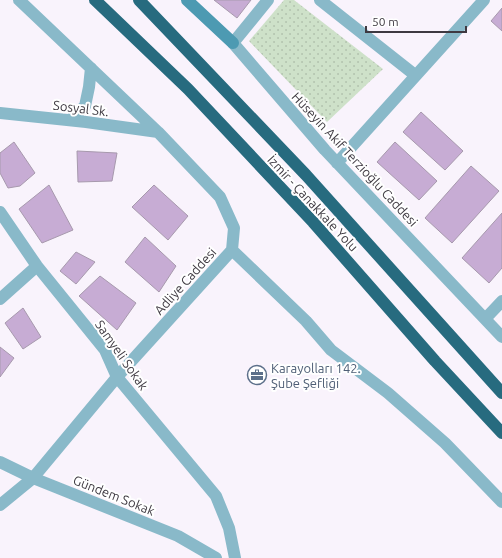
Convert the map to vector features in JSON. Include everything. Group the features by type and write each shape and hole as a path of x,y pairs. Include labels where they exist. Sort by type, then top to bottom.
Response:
{"highway":[{"name":"İzmir - Çanakkale Yolu","path":"95,0 188,90 314,222 430,355 502,433"},
{"name":"İzmir - Çanakkale Yolu","path":"139,0 306,175 502,393"}],"street":[{"name":"Adliye Caddesi","path":"0,505 33,478 117,377 232,250 234,228 220,197 158,132 19,0"},
{"name":"Hüseyin Akif Terzioğlu Caddesi","path":"187,0 233,43 337,163 502,337"},
{"path":"233,43 268,0"},
{"path":"320,0 415,75"},
{"path":"337,163 484,0"},
{"path":"70,120 85,106 91,68"},
{"name":"Sosyal Sk.","path":"0,113 70,120 158,132"},
{"name":"Samyeli Sokak","path":"0,212 37,266 105,350 117,377 216,496 229,528 235,558"},
{"path":"232,250 306,321 331,350 388,393 445,443 502,502"},
{"path":"0,299 37,266"},
{"path":"485,319 502,301"},
{"name":"Gündem Sokak","path":"0,462 33,478 178,536 216,558"}],"green space":[{"path":"284,0 294,0 383,69 327,122 249,41"}],"building":[{"path":"214,0 251,0 237,18"},
{"path":"502,8 502,31 491,21"},
{"path":"421,112 463,151 445,170 403,132"},
{"path":"14,142 35,173 20,186 8,188 0,173 0,153"},
{"path":"395,142 437,181 419,200 377,162"},
{"path":"77,151 117,153 112,181 78,182"},
{"path":"471,166 499,191 452,243 425,218"},
{"path":"49,185 73,230 42,243 19,209"},
{"path":"154,185 188,216 168,240 132,207"},
{"path":"502,213 502,268 489,283 462,258"},
{"path":"145,237 176,266 159,292 125,262"},
{"path":"76,252 95,262 76,284 60,271"},
{"path":"100,276 136,303 117,330 79,296"},
{"path":"23,308 41,337 23,349 5,323"},
{"path":"0,347 14,358 0,377"}],"place":[{"name":"Karayolları 142. Şube Şefliği","path":"257,375"}]}
